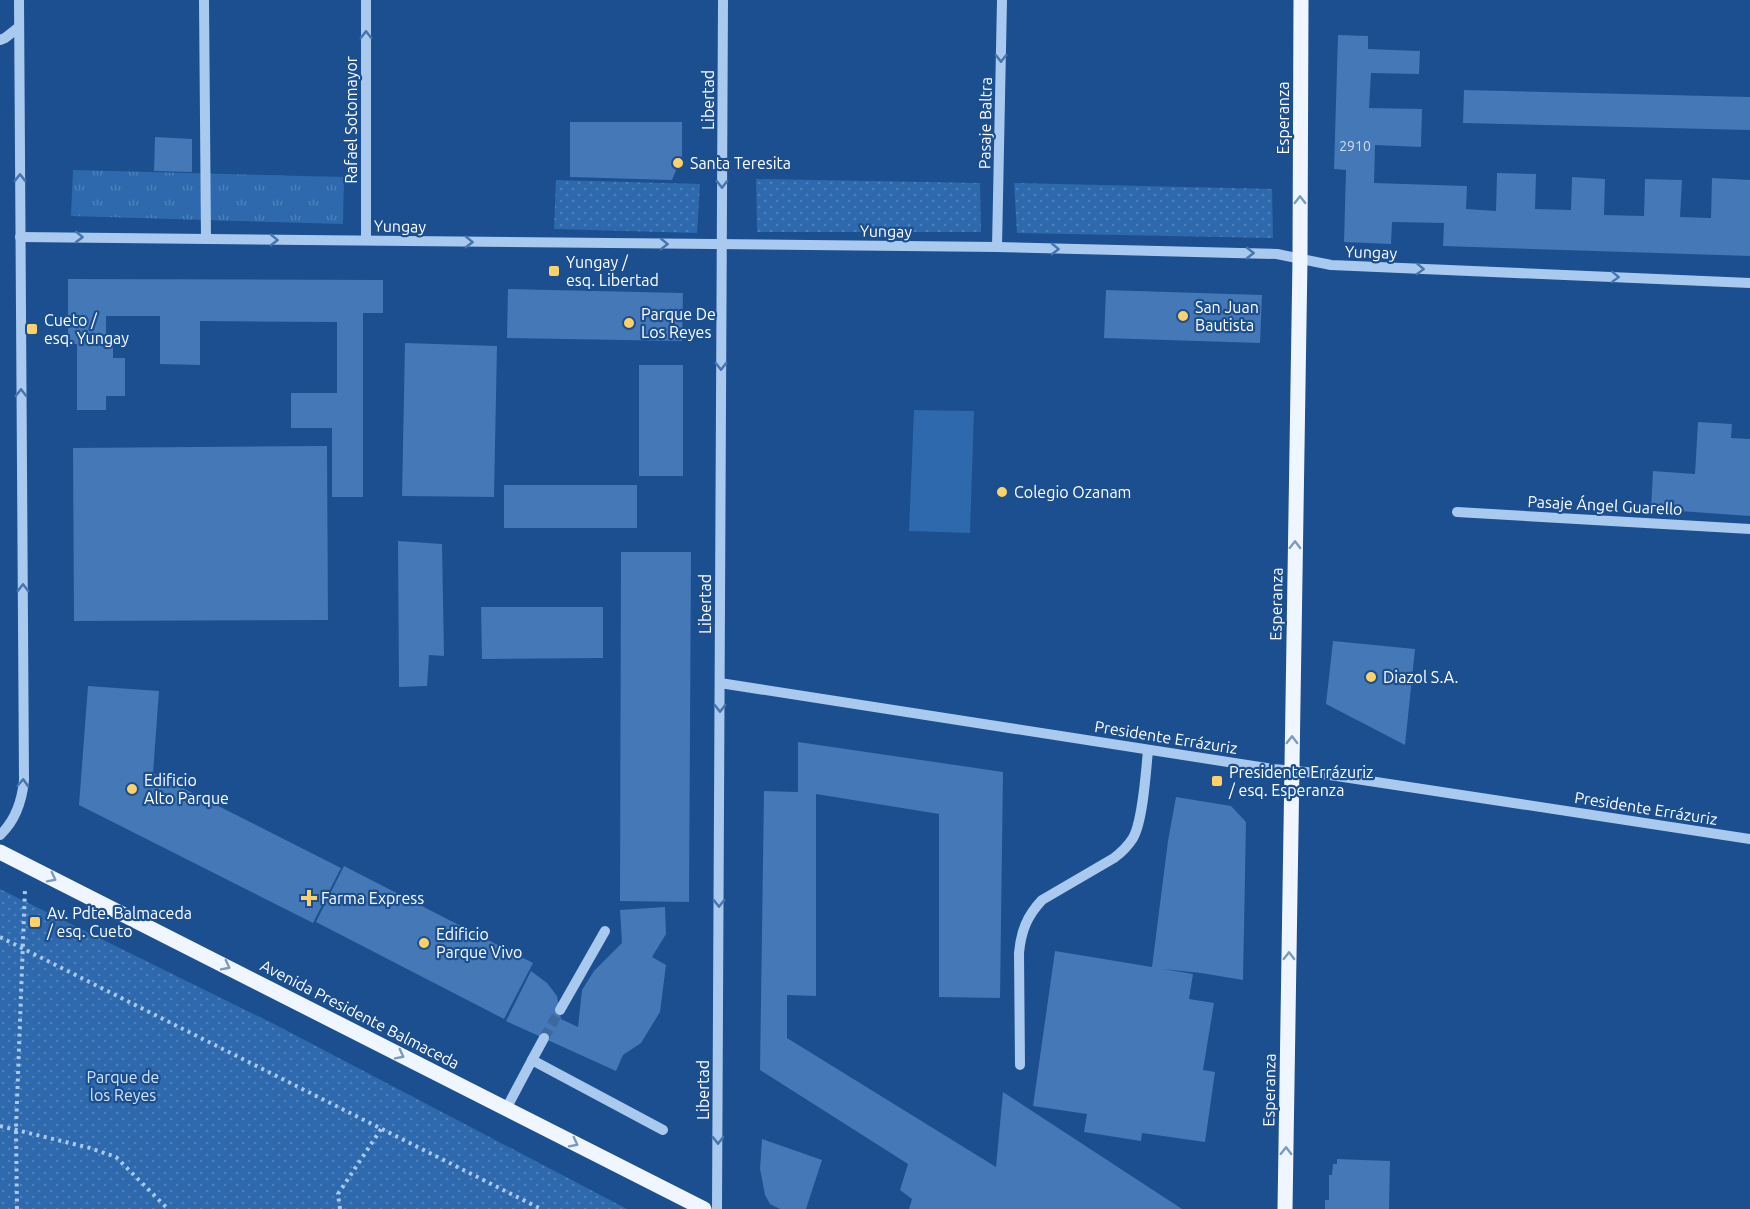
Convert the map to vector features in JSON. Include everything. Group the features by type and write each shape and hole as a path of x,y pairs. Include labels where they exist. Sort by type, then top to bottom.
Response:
{"main road":[{"name":"Esperanza","path":"1285,1209 1302,0"},
{"name":"Avenida Presidente Balmaceda","path":"0,852 704,1209"}],"street":[{"path":"0,835 19,808 24,780 19,0"},
{"path":"204,0 206,239"},
{"name":"Rafael Sotomayor","path":"366,0 366,240"},
{"name":"Libertad","path":"717,1209 723,0"},
{"name":"Pasaje Baltra","path":"997,247 1002,0"},
{"path":"0,40 19,27"},
{"name":"Yungay","path":"20,237 997,247 1277,254 1331,265 1750,283"},
{"name":"Pasaje Ángel Guarello","path":"1457,512 1750,529"},
{"name":"Presidente Errázuriz","path":"720,683 1148,750 1317,773 1750,839"},
{"path":"1020,1065 1019,953 1020,938 1025,923 1042,900 1114,858 1133,838 1139,823 1148,750"},
{"path":"560,1010 605,931"},
{"path":"506,1108 544,1038"},
{"path":"532,1060 663,1130"}],"path":[{"path":"17,1209 16,1128 26,864"},
{"path":"0,937 541,1209"},
{"path":"0,1126 16,1128 116,1157 168,1209"},
{"path":"340,1209 338,1194 381,1128"}],"green space":[{"path":"73,170 344,177 343,224 71,216"},
{"path":"756,179 980,183 981,232 757,232"},
{"path":"556,180 700,184 697,233 554,229"},
{"path":"1014,183 1272,189 1273,238 1017,233"},
{"path":"914,410 974,411 970,533 909,531"},
{"name":"Parque de los Reyes","path":"0,889 276,1025 627,1209 0,1209"}],"building":[{"path":"1338,35 1368,36 1368,49 1420,51 1419,74 1371,73 1369,108 1422,109 1421,147 1375,145 1374,183 1467,186 1466,209 1496,211 1497,173 1536,174 1535,209 1571,210 1572,177 1605,179 1604,215 1644,216 1645,179 1682,180 1680,217 1711,218 1712,178 1750,180 1750,256 1443,246 1444,223 1392,222 1391,244 1344,242 1346,170 1334,169"},
{"path":"1464,90 1750,97 1750,130 1463,123"},
{"path":"570,122 682,122 682,156 672,180 570,177"},
{"path":"155,137 192,139 192,172 154,171"},
{"path":"68,279 383,280 383,313 363,313 363,497 332,497 332,428 291,428 291,393 337,393 337,322 200,321 200,365 160,364 160,316 106,316 106,341 113,341 113,358 125,358 125,396 106,396 106,410 77,410 77,344 68,344"},
{"path":"508,289 683,293 682,341 507,338"},
{"name":"San Juan Bautista","path":"1106,290 1262,295 1260,343 1104,338"},
{"path":"405,343 497,346 494,497 402,496"},
{"path":"639,365 683,365 683,476 639,476"},
{"path":"1698,422 1732,424 1731,438 1750,439 1750,516 1651,509 1653,471 1695,474"},
{"path":"327,446 328,620 74,621 73,448"},
{"path":"504,485 637,485 637,528 504,528"},
{"path":"398,541 442,544 444,656 429,655 427,686 399,687"},
{"path":"621,552 691,552 689,902 620,901"},
{"path":"481,607 603,607 603,658 482,659"},
{"name":"Diazol S.A.","path":"1333,641 1415,649 1405,745 1326,704"},
{"name":"Edificio Alto Parque","path":"88,686 159,691 153,773 341,868 313,923 79,805"},
{"path":"798,742 1003,772 1000,998 939,997 939,814 816,794 816,996 787,995 787,1038 996,1167 1003,1092 1182,1209 909,1209 912,1199 900,1190 908,1164 760,1070 764,791 798,792"},
{"path":"1176,797 1231,806 1246,822 1243,980 1163,969 1193,974 1189,999 1214,1003 1203,1070 1215,1072 1205,1142 1142,1133 1141,1141 1084,1132 1087,1114 1033,1106 1055,951 1152,967"},
{"name":"Edificio Parque Vivo","path":"344,866 533,963 504,1019 316,922"},
{"path":"665,907 666,934 652,957 666,965 660,1012 641,1043 623,1055 616,1071 506,1021 531,971 547,983 557,996 561,1019 578,1027 582,990 594,971 622,943 620,910"},
{"path":"762,1139 822,1160 806,1209 780,1209 770,1204 765,1195 760,1169"},
{"path":"1337,1159 1390,1161 1389,1209 1325,1209 1325,1200 1329,1200 1329,1175 1332,1175 1333,1164 1337,1164"}],"tunnel":[{"path":"544,1038 560,1010"}],"place":[{"name":"Santa Teresita","path":"678,163"},
{"name":"Yungay / esq. Libertad","path":"554,271"},
{"name":"San Juan Bautista","path":"1183,316"},
{"name":"Parque De Los Reyes","path":"629,323"},
{"name":"Cueto / esq. Yungay","path":"32,329"},
{"name":"Colegio Ozanam","path":"1002,492"},
{"name":"Diazol S.A.","path":"1371,677"},
{"name":"Presidente Errázuriz / esq. Esperanza","path":"1217,781"},
{"name":"Edificio Alto Parque","path":"132,789"},
{"name":"Farma Express","path":"309,898"},
{"name":"Av. Pdte. Balmaceda / esq. Cueto","path":"35,922"},
{"name":"Edificio Parque Vivo","path":"424,943"}]}
